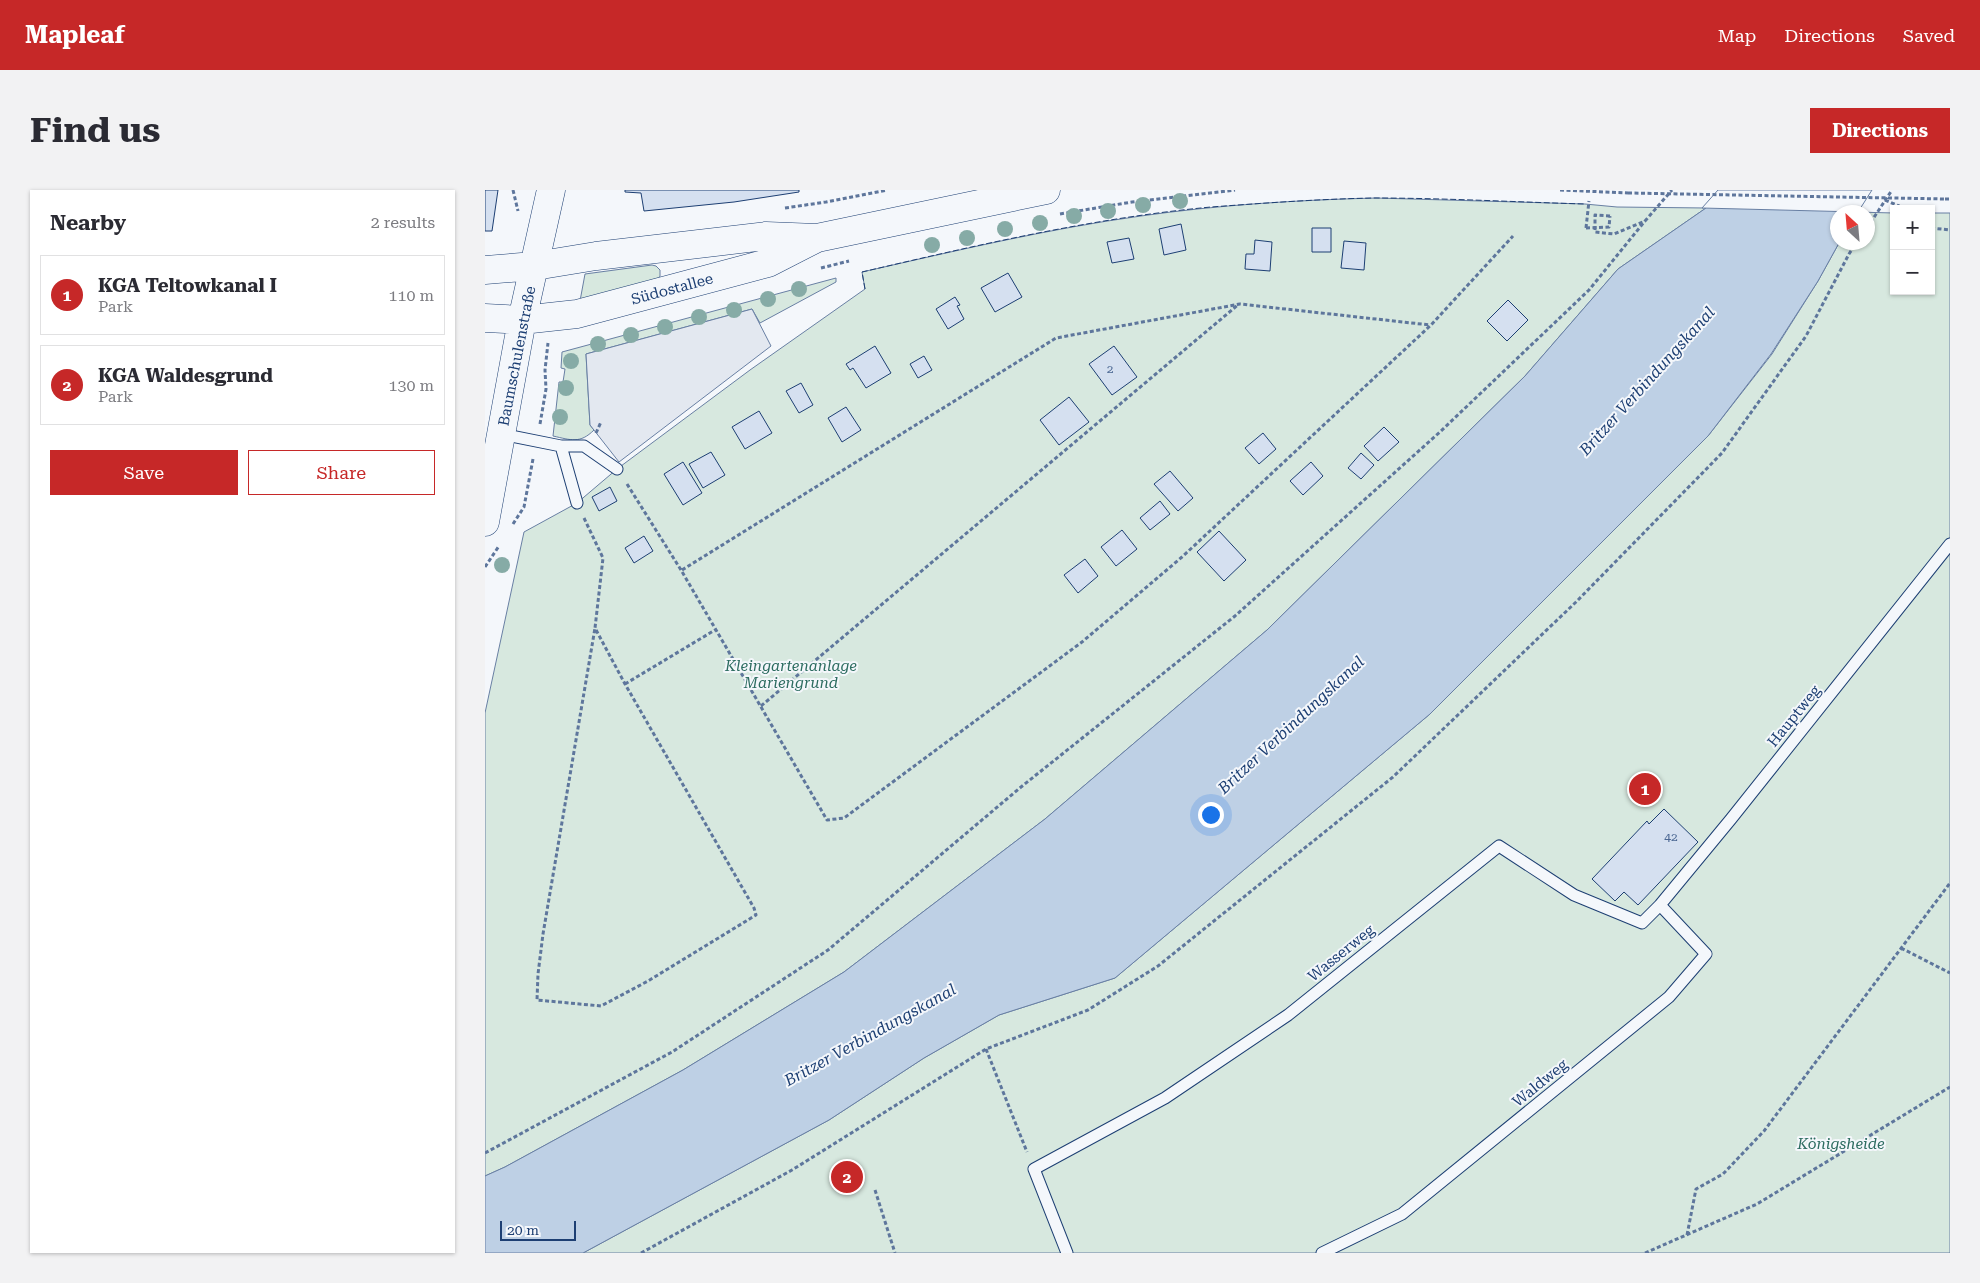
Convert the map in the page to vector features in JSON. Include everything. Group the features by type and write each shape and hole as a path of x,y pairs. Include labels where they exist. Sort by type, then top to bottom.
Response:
{"main road":[{"name":"Baumschulenstraße","path":"485,522 522,320 551,190"},
{"name":"Südostallee","path":"485,270 535,266 596,256 766,236 817,238 1048,202"},
{"name":"Südostallee","path":"485,318 522,320 577,314 768,263 817,238"}],"lane":[{"path":"501,434 561,446 584,446 617,469"},
{"path":"561,446 577,503"},
{"name":"Hauptweg","path":"1660,905 1950,544"},
{"name":"Wasserweg","path":"1034,1169 1165,1098 1288,1015 1499,846 1574,895 1642,923 1660,905"},
{"name":"Waldweg","path":"1322,1253 1402,1214 1669,998 1706,954 1660,905"},
{"path":"1034,1169 1067,1253"}],"path":[{"path":"1048,202 1132,202 1235,190"},
{"path":"1560,190 1628,194 1948,199"},
{"path":"485,1153 672,1052 828,950 1021,787 1235,616 1441,431 1589,290 1672,190"},
{"path":"1875,216 1892,190"},
{"path":"512,191 518,209 517,216"},
{"path":"1885,200 1897,205"},
{"path":"1589,201 1587,228 1609,227 1610,216 1595,215 1595,232 1614,234 1645,221"},
{"path":"1935,228 1950,230"},
{"path":"617,469 681,570 827,820 845,818 1082,642 1182,556 1431,325 1513,236"},
{"path":"641,1253 792,1170 986,1049 1088,1010 1158,966 1393,777 1576,602 1722,453 1806,336 1852,250"},
{"path":"813,270 850,260"},
{"path":"681,570 1055,338 1240,304 1431,325"},
{"path":"761,706 1240,304"},
{"path":"545,370 549,338"},
{"path":"577,503 603,558 595,628 543,934 537,1000 601,1006 648,981 756,915 754,908 625,684 595,628"},
{"path":"485,567 500,544"},
{"path":"625,684 715,630"},
{"path":"1687,1235 1696,1189 1723,1174 1764,1131 1950,883"},
{"path":"1901,948 1950,973"},
{"path":"986,1049 1034,1169"},
{"path":"1645,1253 1757,1204 1950,1087"},
{"path":"875,1190 895,1253"}],"green space":[{"name":"Kleingartenanlage Mariengrund","path":"1376,198 1585,204 1617,207 1706,208 1618,269 1525,376 1267,630 1045,819 844,972 683,1070 505,1167 485,1176 485,713 524,532 577,503 617,469 750,370 865,289 862,272 966,248 1106,221 1199,209 1317,200"},
{"name":"Königsheide","path":"1875,212 1890,213 1890,295 1935,295 1935,213 1950,213 1950,1253 583,1253 829,1120 924,1058 999,1015 1115,978 1430,714 1708,436 1772,354 1835,250 1875,250"},
{"path":"652,265 660,270 659,278 580,301 585,274"},
{"path":"836,278 836,282 760,323 752,309 586,354 590,425 594,430 584,437 575,440 553,436 559,382 563,382 565,369 561,368 562,352"}],"shaded area":[{"path":"752,309 771,346 619,462 590,425 586,354"}],"water":[{"name":"Britzer Verbindungskanal","path":"1722,190 1870,190 1860,205 1830,205 1830,250 1835,250 1818,281 1771,354 1708,436 1430,714 1115,978 999,1015 924,1058 829,1120 583,1253 485,1253 485,1176 505,1167 683,1070 844,972 1045,819 1267,630 1525,376 1618,269 1706,208"}],"pier":[{"path":"1718,190 1872,190 1862,205 1830,205 1830,211 1702,208"}],"building":[{"path":"485,190 498,190 492,231 485,231"},
{"path":"625,190 799,190 799,192 734,202 644,211 641,193 625,192"},
{"path":"1181,224 1186,250 1164,255 1159,229"},
{"path":"1312,228 1331,228 1331,252 1312,252"},
{"path":"1129,238 1134,259 1112,263 1107,242"},
{"path":"1255,240 1272,242 1270,271 1245,269 1246,254 1254,254"},
{"path":"1344,241 1366,243 1364,270 1341,268"},
{"path":"1008,273 1022,297 995,312 981,288"},
{"path":"955,297 960,305 957,306 964,319 948,329 936,309"},
{"path":"1508,300 1528,320 1507,341 1487,321"},
{"path":"875,346 891,373 866,388 853,368 850,370 846,364"},
{"path":"1114,346 1137,377 1112,395 1089,364"},
{"path":"924,356 932,370 918,378 910,364"},
{"path":"801,383 813,405 799,413 786,391"},
{"path":"1069,397 1089,422 1059,445 1040,420"},
{"path":"846,407 861,430 842,442 828,418"},
{"path":"759,411 772,433 745,449 732,427"},
{"path":"1384,427 1399,442 1378,461 1364,446"},
{"path":"1263,433 1276,449 1259,464 1245,448"},
{"path":"711,452 725,475 703,488 689,464"},
{"path":"1361,453 1374,465 1361,479 1348,468"},
{"path":"683,462 702,493 683,505 664,474"},
{"path":"1311,462 1323,476 1303,495 1290,481"},
{"path":"1170,471 1193,498 1178,511 1154,484"},
{"path":"610,487 617,501 599,511 592,497"},
{"path":"1160,501 1170,514 1150,530 1140,518"},
{"path":"1122,530 1137,549 1116,566 1101,547"},
{"path":"1219,531 1246,560 1224,581 1197,552"},
{"path":"644,536 653,551 634,563 625,548"},
{"path":"1085,559 1098,576 1078,593 1064,575"},
{"path":"1664,809 1698,842 1638,905 1624,892 1615,901 1592,879 1647,821 1649,824"}],"fence":[{"path":"865,289 862,272 1079,225 1167,212 1211,207 1374,198 1585,204"}],"place":[{"name":"KGA Teltowkanal I","path":"1645,789"},
{"name":"KGA Waldesgrund","path":"847,1177"}]}
